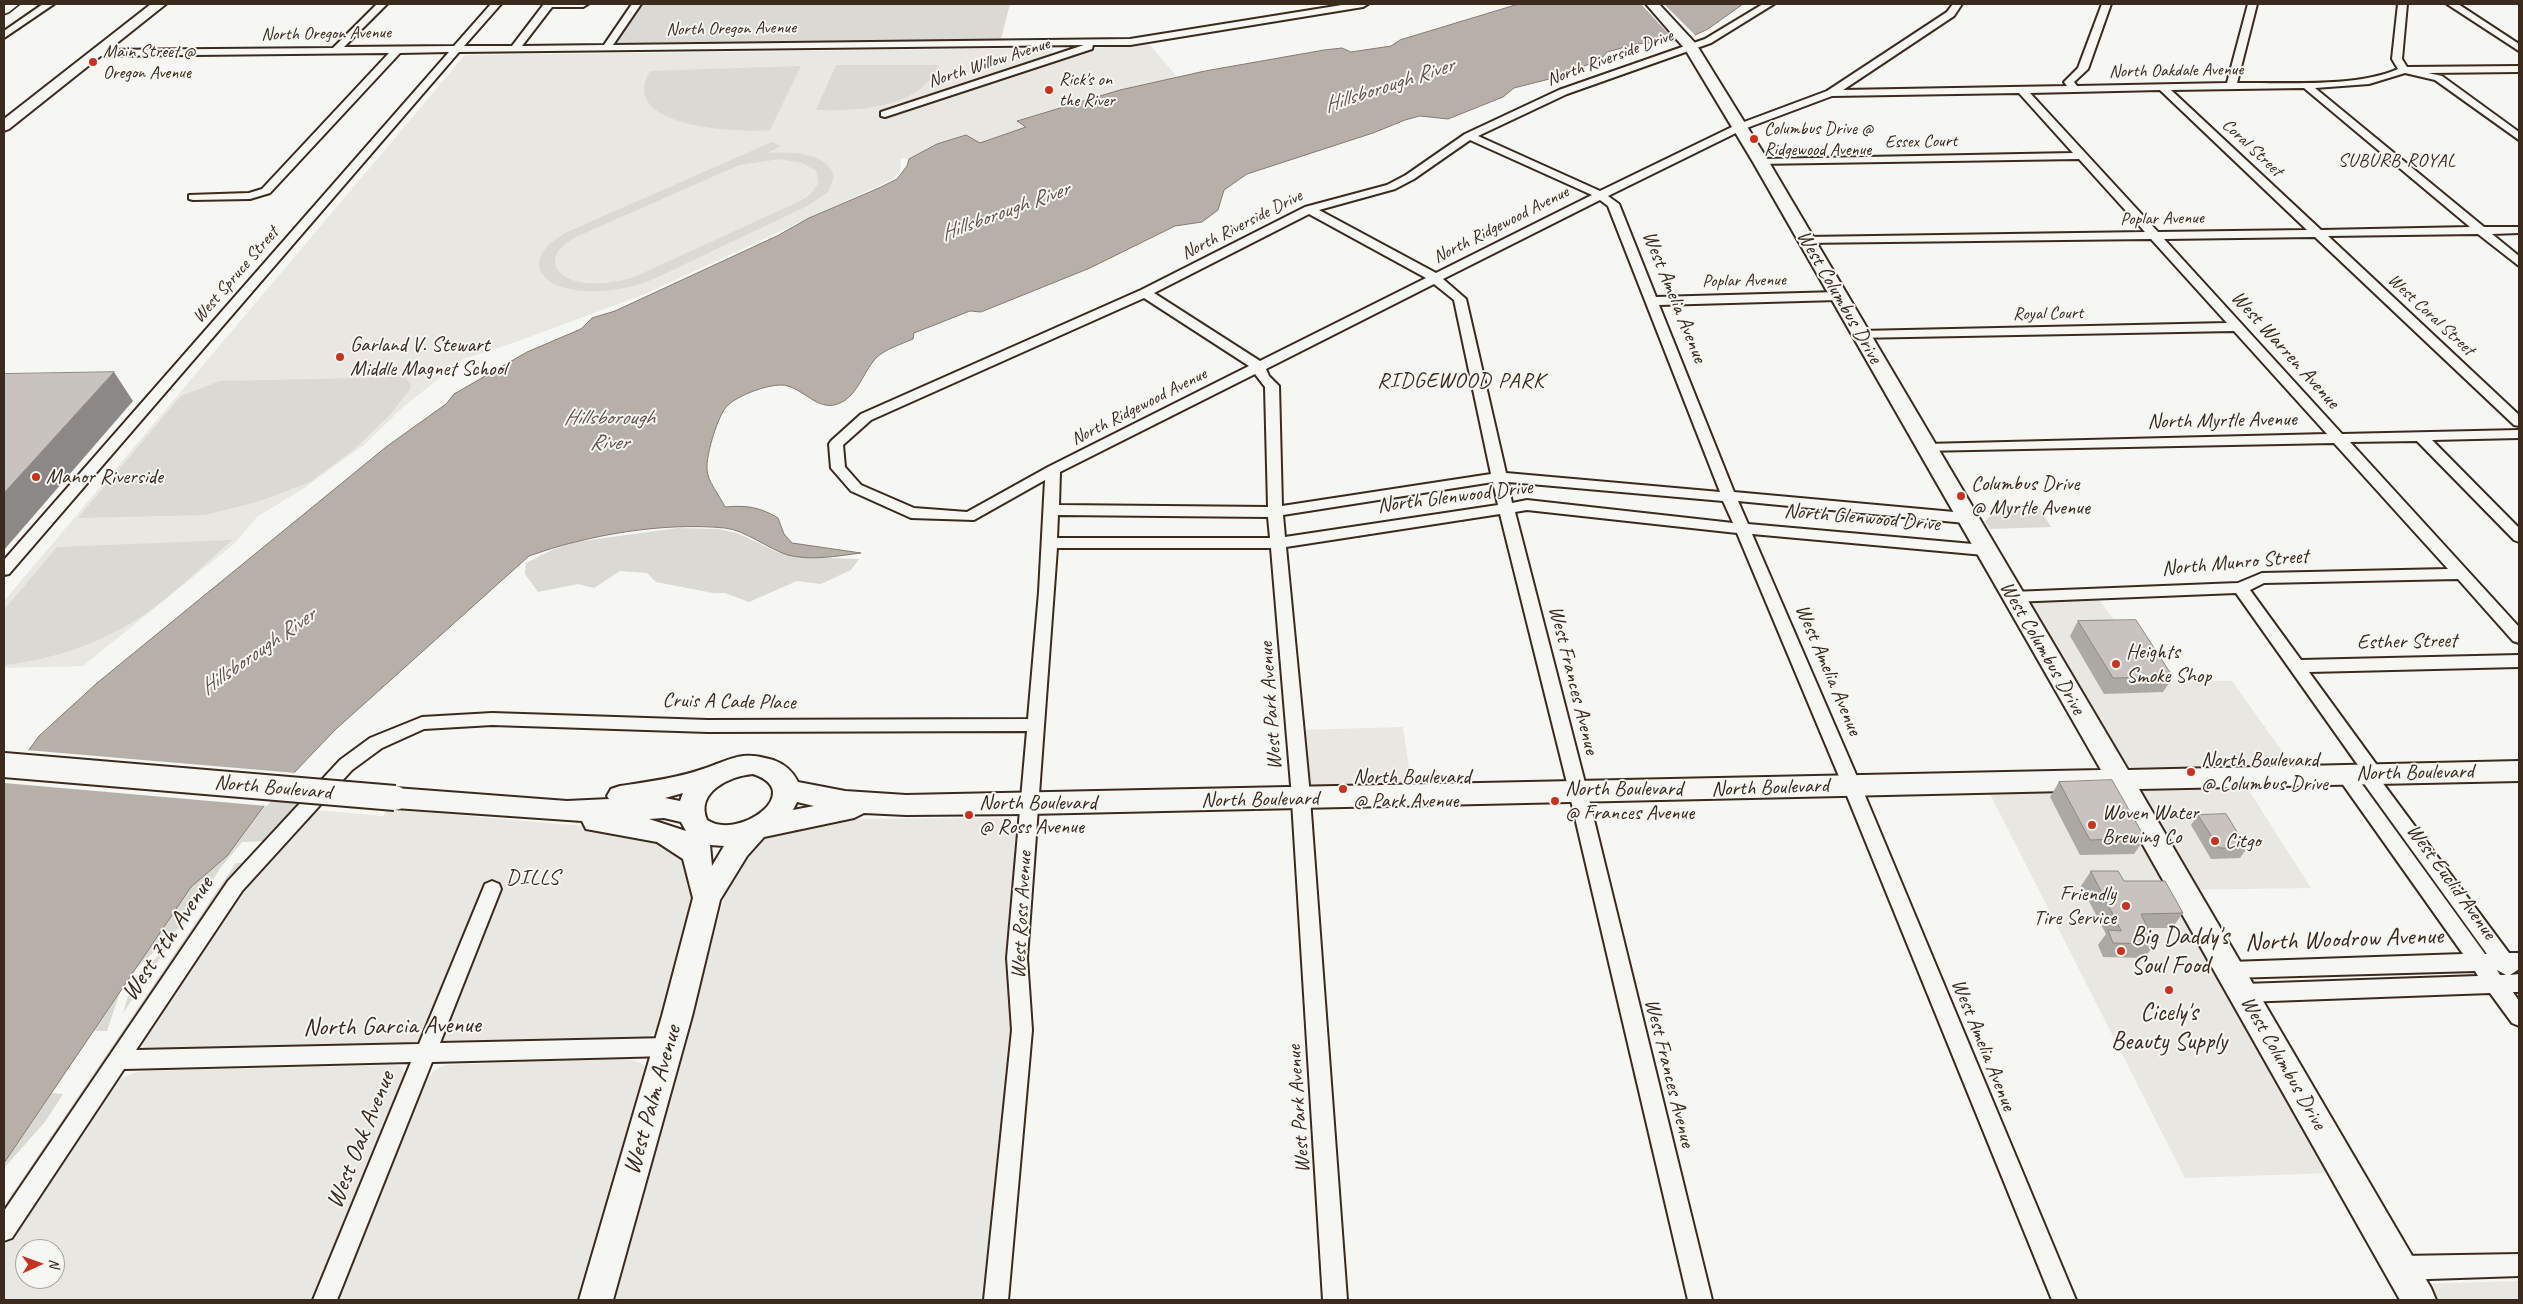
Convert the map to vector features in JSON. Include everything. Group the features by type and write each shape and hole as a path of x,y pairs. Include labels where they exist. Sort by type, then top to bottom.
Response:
{"highway":[{"path":"4,9 10,4"}],"street":[{"path":"4,36 49,4"},
{"path":"4,126 159,4"},
{"path":"336,50 382,4"},
{"name":"West Spruce Street","path":"4,570 496,4"},
{"path":"515,48 549,4 583,4"},
{"path":"607,47 636,4"},
{"name":"North Oregon Avenue","path":"97,53 1103,42 1148,40 1364,4"},
{"name":"West Columbus Drive","path":"1652,4 1688,44 1761,162 1984,550 2120,779 2419,1300"},
{"name":"North Riverside Drive","path":"856,488 838,468 836,444 866,417 1145,294 1309,209 1391,186 1410,177 1470,136 1563,92 1688,44 1708,41 1769,4"},
{"name":"North Ridgewood Avenue","path":"856,488 911,514 969,517 1053,470 1600,195 1740,127 1831,93 1951,14 1956,4"},
{"path":"2074,88 2069,82 2083,68 2106,4"},
{"name":"Coral Street","path":"2230,86 2252,4"},
{"path":"2402,4 2397,59 2404,70 2438,78 2519,137"},
{"path":"2452,4 2519,48"},
{"name":"North Willow Avenue","path":"885,114 1103,42"},
{"path":"193,197 250,196 266,191 398,49"},
{"name":"North Oakdale Avenue","path":"1831,93 2306,85 2369,80 2395,75 2404,70 2519,69"},
{"path":"2306,85 2519,262"},
{"name":"Coral Street","path":"2162,87 2318,234"},
{"name":"West Warren Avenue","path":"2021,90 2519,638"},
{"name":"West Amelia Avenue","path":"1470,136 1600,195 1613,204 1729,497 1852,786 2064,1300"},
{"name":"Essex Court","path":"1761,162 2082,156"},
{"name":"West Frances Avenue","path":"1309,209 1434,278 1460,298 1506,507 1578,793 1700,1300"},
{"name":"Poplar Avenue","path":"1806,241 2519,230"},
{"name":"West Coral Street","path":"2318,234 2519,422"},
{"name":"West Park Avenue","path":"1145,294 1258,366 1263,378 1272,386 1275,512 1300,799 1335,1300"},
{"name":"Poplar Avenue","path":"1652,301 1838,296"},
{"name":"Royal Court","path":"1860,335 2237,327"},
{"name":"North Myrtle Avenue","path":"1926,448 2519,434"},
{"path":"2421,437 2519,537"},
{"name":"West Ross Avenue","path":"996,1300 1022,1030 1016,958 1036,725 1053,470"},
{"name":"North Glenwood Drive","path":"1051,510 1275,512 1499,477 1729,497 1742,496 1966,518"},
{"name":"North Glenwood Drive","path":"1049,543 1279,543 1527,505 1744,529 1984,550"},
{"name":"North Munro Street","path":"2012,597 2240,588 2262,578 2461,574"},
{"name":"West Euclid Avenue","path":"2240,588 2296,666 2480,962 2519,1017"},
{"name":"Esther Street","path":"2296,666 2519,661"},
{"name":"Cruis A Cade Place","path":"422,722 492,719 708,726 1036,725"},
{"name":"West 7th Avenue","path":"4,1230 234,886 346,765 376,743 422,722"},
{"name":"North Boulevard","path":"4,765 394,798 585,811 664,808 693,819"},
{"path":"738,765 759,765 776,772 784,780 787,789 784,805 775,817 758,830 727,838 713,836 702,830 693,819 695,794 711,777 738,765"},
{"name":"North Boulevard","path":"787,789 814,797 870,804 1029,804 1578,793 2519,770"},
{"name":"West Euclid Avenue","path":"2362,774 2511,961 2519,983"},
{"name":"North Boulevard","path":"542,807 651,791 711,777"},
{"name":"North Boulevard","path":"758,830 870,804"},
{"path":"542,807 570,817 634,827 668,836 688,845 697,855"},
{"name":"West Palm Avenue","path":"693,819 700,879 707,898"},
{"name":"West Palm Avenue","path":"596,1300 668,1047 707,898 737,848 758,830"},
{"name":"West Oak Avenue","path":"324,1300 492,889"},
{"name":"North Woodrow Avenue","path":"2237,982 2511,961"},
{"path":"2237,982 2519,983"},
{"name":"North Garcia Avenue","path":"118,1060 668,1047"},
{"path":"2400,1268 2519,1264"}],"shaded area":[{"path":"642,4 1010,4 1001,39 614,45"},
{"name":"Garland V. Stewart Middle Magnet School","path":"1149,44 1177,77 1120,90 1017,120 1026,127 980,143 937,144 909,159 901,158 900,170 893,179 645,294 513,343 463,359 401,409 364,445 304,488 257,517 235,543 83,666 4,668 4,601 465,55 1053,48 1050,57 880,113 885,116 1094,48"},
{"path":"836,65 939,65 930,80 918,91 903,99 868,108 816,110"},
{"path":"801,66 770,130 709,128 686,123 665,116 650,105 644,90 650,71"},
{"path":"772,142 781,146 767,153 796,153 816,158 830,168 834,177 828,192 807,206 658,277 624,288 606,291 587,291 571,289 547,280 541,272 539,263 542,254 551,243 565,233","holes":["780,159 802,163 816,171 819,182 810,195 632,278 591,284 571,280 556,268 555,258 557,253 576,237 739,165"]},
{"path":"405,377 411,384 410,389 390,415 353,450 310,482 260,501 205,515 78,518 181,396 220,381"},
{"path":"2039,507 2051,527 1990,529 1985,521 2008,508"},
{"path":"678,528 718,529 737,533 777,552 797,557 859,559 851,570 821,584 797,581 749,602 725,593 713,593 656,582 647,573 620,571 594,588 578,584 538,592 525,574 526,563 552,550 575,542"},
{"path":"232,540 164,600 139,618 108,636 57,655 4,665 4,610 57,547"},
{"path":"2099,599 2157,680 2232,681 2294,768 2126,772 2025,602"},
{"path":"1403,727 1413,793 1304,796 1299,730"},
{"path":"2248,789 2311,888 2173,890 2333,1173 2185,1178 1989,792"},
{"path":"268,800 301,804 267,841 242,842 221,867 186,921 136,969 191,887 227,856"},
{"path":"387,809 630,830 681,847 694,895 658,1031 641,1041 154,1053 145,1049 142,1042 146,1033 239,894 315,810 383,816"},
{"path":"1000,818 1012,821 1019,830 1018,1025 991,1300 615,1300 730,876 743,855 764,839 786,828 835,819"},
{"path":"236,863 246,863 229,882 4,1216 4,1206"},
{"path":"167,948 123,1013 133,979"},
{"path":"120,992 107,1031 94,1031"},
{"path":"627,1058 646,1067 646,1083 585,1300 337,1300 424,1083 435,1070 446,1065"},
{"path":"395,1065 402,1067 404,1079 311,1300 4,1300 4,1247 108,1089 120,1079 145,1071"},
{"path":"51,1093 63,1094 45,1122 4,1168 4,1163"},
{"path":"2519,1281 2519,1300 2428,1300 2419,1284"}],"water":[{"name":"Hillsborough River","path":"1519,4 1743,4 1708,29 1693,36 1675,41 1636,44 1607,52 1602,58 1565,75 1514,88 1503,97 1448,119 1420,116 1405,120 1373,133 1247,174 1224,190 1218,210 1202,222 1175,226 1090,268 981,312 970,311 914,333 913,339 889,349 876,358 854,392 842,402 834,405 820,404 795,389 781,385 746,394 733,401 720,417 707,463 709,478 725,507 740,506 771,514 778,518 784,534 792,543 861,553 824,557 797,557 780,552 733,529 676,527 600,536 529,556 335,730 269,799 227,856 191,887 4,1163 4,784 39,736 97,683 386,447 446,404 454,394 527,352 581,329 592,318 615,311 777,236 809,218 897,179 907,166 909,159 937,144 966,135 980,143 1026,127 1017,121 1120,90 1205,71 1324,50 1342,48 1351,52 1391,46 1400,40"}],"pier":[{"path":"1641,4 1664,4 1696,36 1677,43"},
{"path":"26,750 296,773 267,806 4,783 4,779"}],"building":[{"path":"114,372 4,493 4,374"},
{"path":"2136,620 2173,677 2113,678 2078,621"},
{"path":"2112,780 2145,838 2090,840 2059,782"},
{"path":"2226,814 2247,848 2219,848 2198,815"},
{"path":"2091,871 2118,871 2124,881 2165,881 2183,913 2141,914 2155,944 2113,943 2108,930 2121,931"}],"place":[{"name":"Main Street @ Oregon Avenue","path":"93,62"},
{"name":"Rick's on the River","path":"1049,90"},
{"name":"Columbus Drive @ Ridgewood Avenue","path":"1754,139"},
{"name":"Garland V. Stewart Middle Magnet School","path":"340,357"},
{"name":"Manor Riverside","path":"36,477"},
{"name":"Columbus Drive @ Myrtle Avenue","path":"1961,496"},
{"name":"Heights Smoke Shop","path":"2116,664"},
{"name":"North Boulevard @ Columbus Drive","path":"2191,772"},
{"name":"North Boulevard @ Park Avenue","path":"1343,789"},
{"name":"North Boulevard @ Frances Avenue","path":"1555,801"},
{"name":"North Boulevard @ Ross Avenue","path":"969,815"},
{"name":"Woven Water Brewing Co","path":"2092,825"},
{"name":"Citgo","path":"2215,841"},
{"name":"Friendly Tire Service","path":"2126,906"},
{"name":"Big Daddy's Soul Food","path":"2121,951"},
{"name":"Cicely's Beauty Supply","path":"2169,990"}],"district":[{"name":"SUBURB ROYAL","path":"2397,161"},
{"name":"RIDGEWOOD PARK","path":"1461,381"},
{"name":"DILLS","path":"533,878"}]}
